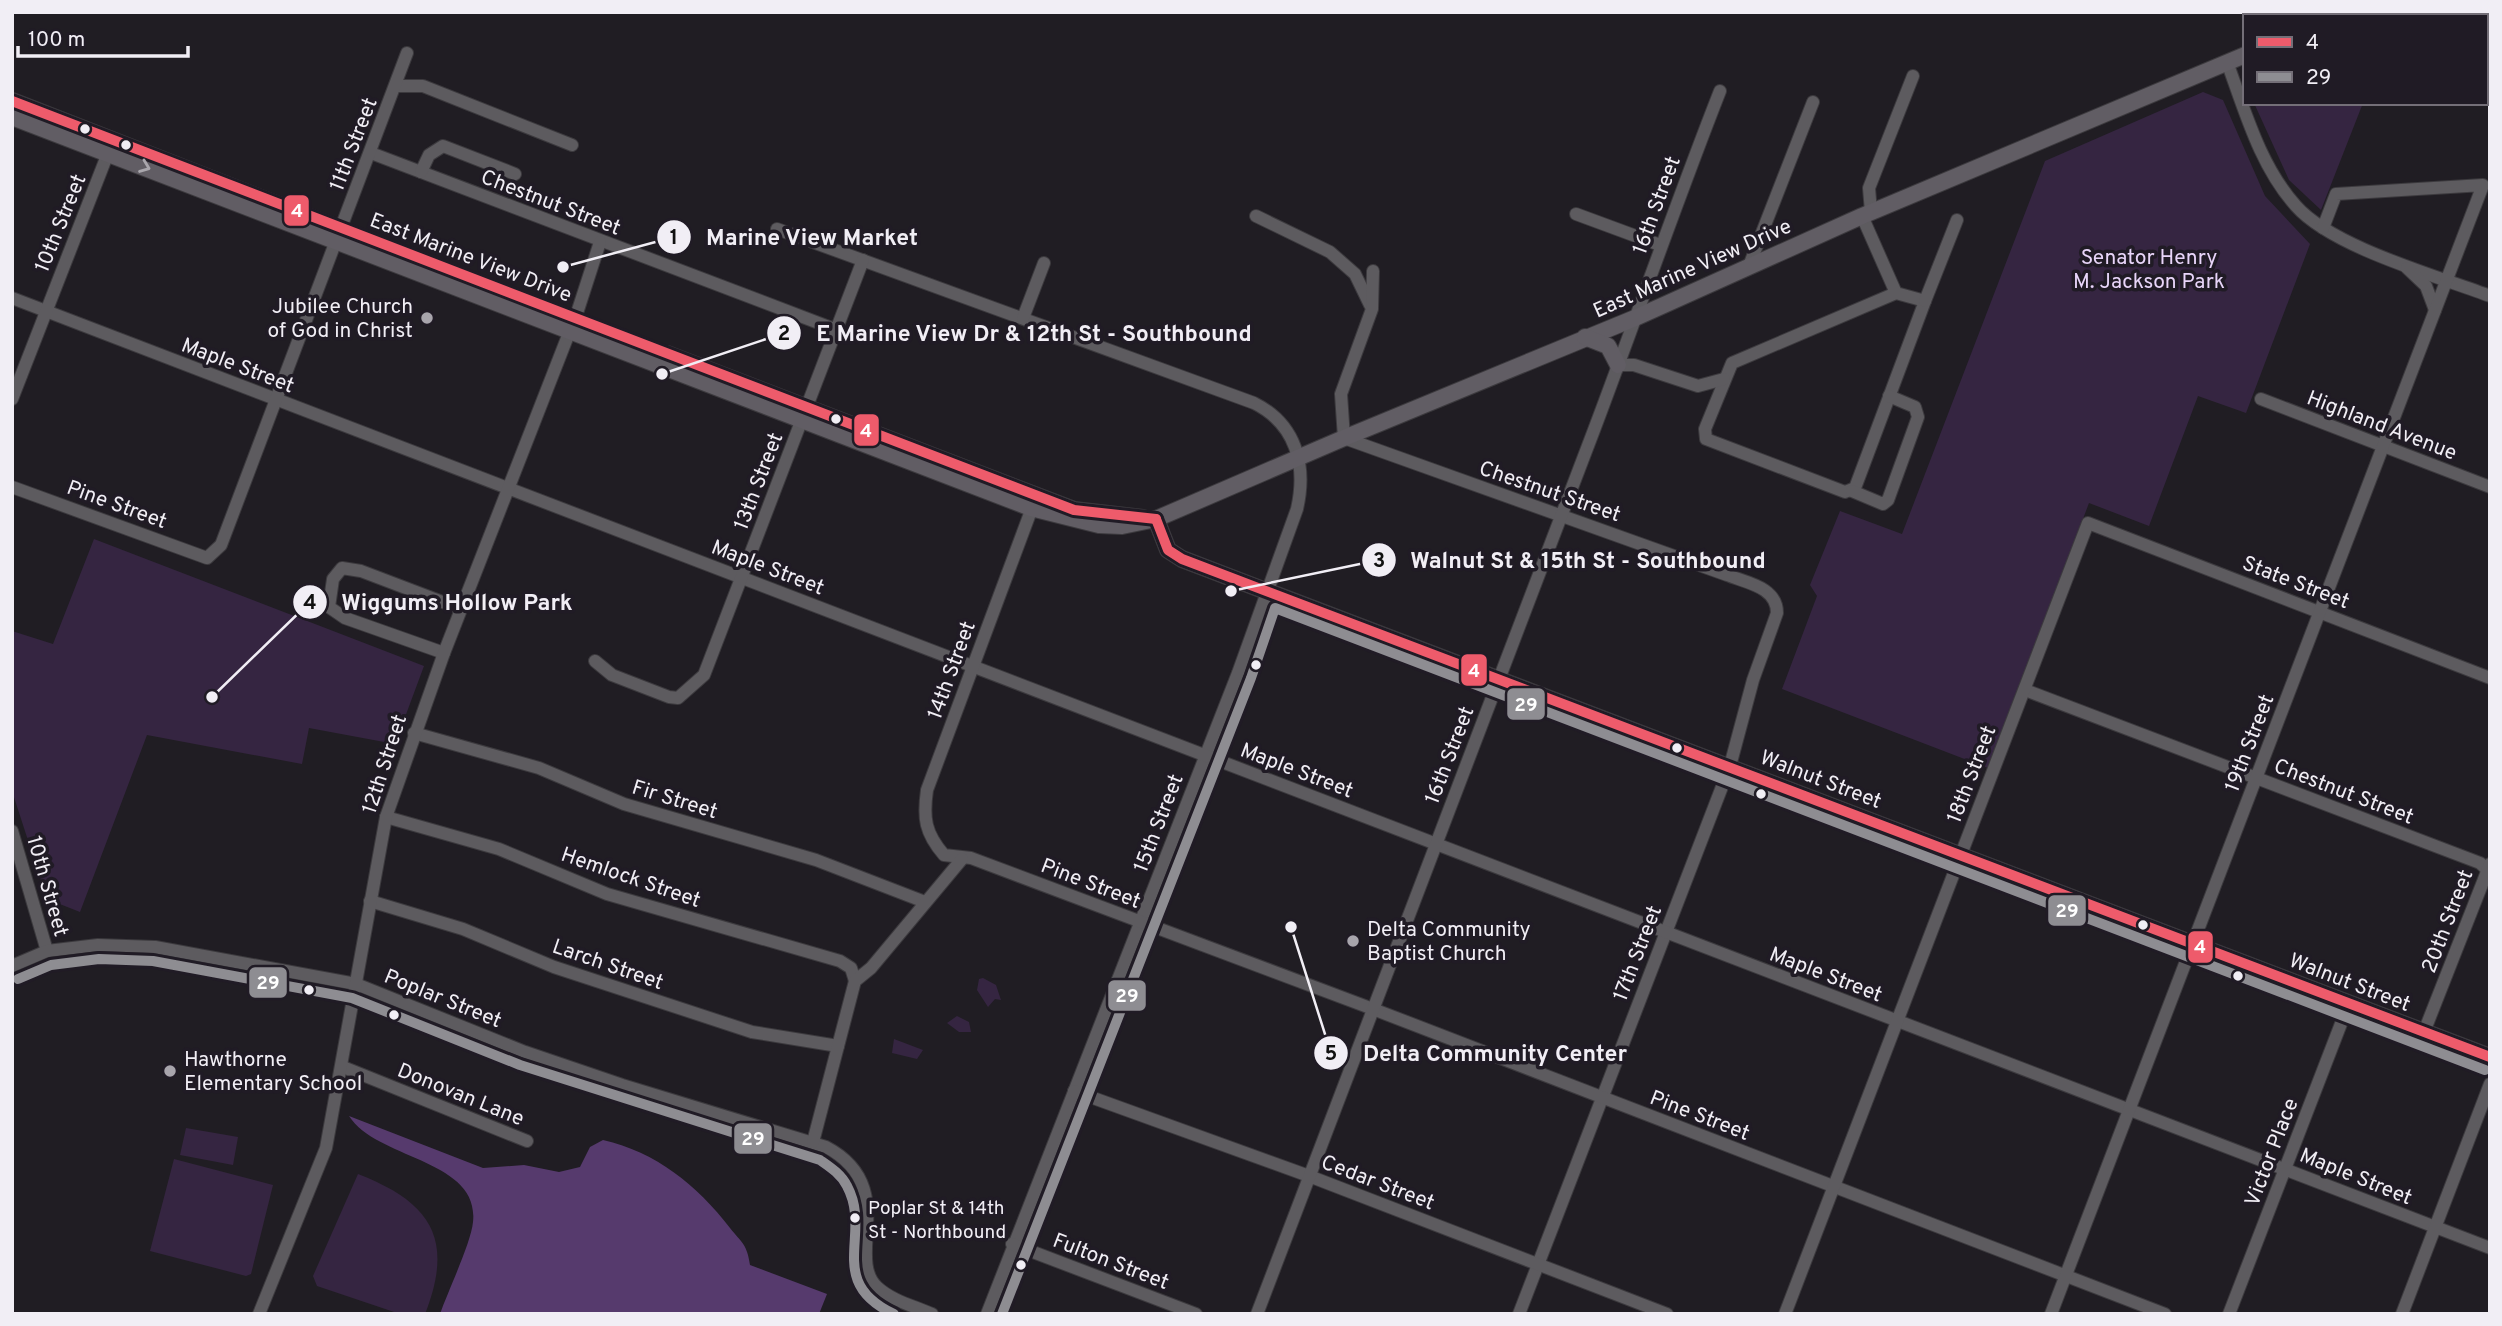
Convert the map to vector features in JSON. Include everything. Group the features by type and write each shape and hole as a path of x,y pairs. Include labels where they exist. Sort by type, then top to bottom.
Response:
{"main road":[{"path":"2410,14 2434,12"},
{"name":"East Marine View Drive","path":"12,101 111,146 1034,502 1099,525 1122,526 1156,519 1300,460 1344,438 1635,318 1866,214 2243,56"},
{"name":"East Marine View Drive","path":"12,117 111,146"},
{"path":"1586,337 1608,346 1618,365"},
{"name":"Walnut Street","path":"1156,519 1168,550 1182,559 1499,677 2490,1058"}],"street":[{"name":"11th Street","path":"208,558 221,545 407,53"},
{"path":"2227,62 2243,103"},
{"path":"1896,293 1866,214 1869,188 1913,76"},
{"path":"396,86 422,86 572,145"},
{"name":"16th Street","path":"1256,1314 1562,516 1660,245 1720,91"},
{"path":"1749,266 1813,102"},
{"path":"2244,105 2266,162 2297,208 2323,229 2337,238 2490,296"},
{"name":"10th Street","path":"12,399 111,146"},
{"path":"421,172 429,155 443,146 515,174"},
{"name":"Chestnut Street","path":"371,153 837,330"},
{"name":"19th Street","path":"2050,1314 2483,185 2336,194 2323,229"},
{"path":"1576,214 1660,245"},
{"path":"1256,216 1330,252 1355,274 1372,309"},
{"path":"1852,491 1957,220"},
{"path":"776,229 1266,409 1280,420 1300,460"},
{"name":"12th Street","path":"259,1314 326,1148 343,1067 386,817 414,733 572,324 600,242"},
{"name":"13th Street","path":"595,661 612,675 678,698 704,675 863,260"},
{"path":"2402,262 2426,286 2435,310"},
{"path":"1023,318 1044,263"},
{"path":"1344,438 1342,394 1372,309 1373,271"},
{"path":"1889,396 1916,407 1918,417 1888,500 1878,504 1852,491 1845,492 1706,439 1705,429 1732,363 1896,293 1925,301"},
{"name":"Maple Street","path":"12,298 2490,1248"},
{"path":"1618,365 1634,365 1698,386 1724,379"},
{"name":"Highland Avenue","path":"2261,399 2490,487"},
{"name":"Chestnut Street","path":"1344,438 1748,583 1769,592 1777,602"},
{"name":"15th Street","path":"988,1314 1012,1244 1205,756 1297,509 1302,486 1300,460"},
{"name":"Pine Street","path":"12,487 208,558"},
{"name":"14th Street","path":"944,855 927,834 924,814 928,790 1034,502"},
{"name":"State Street","path":"2088,523 2490,678"},
{"name":"18th Street","path":"1784,1314 2088,523"},
{"path":"444,653 337,613 329,607 334,579 342,568 361,571 461,609"},
{"name":"17th Street","path":"1519,1314 1730,766 1753,680 1777,613 1777,602"},
{"name":"Chestnut Street","path":"2025,690 2489,868"},
{"name":"Fir Street","path":"414,733 539,768 624,804 816,860 925,902"},
{"name":"Hemlock Street","path":"386,817 499,849 607,894 840,961 851,968 855,981"},
{"name":"10th Street","path":"12,831 47,951"},
{"name":"Pine Street","path":"944,855 971,858 1373,1009 2165,1314"},
{"path":"813,1142 855,981 871,968 962,859"},
{"name":"20th Street","path":"2424,1032 2489,868"},
{"name":"Larch Street","path":"370,901 463,929 554,967 752,1032 838,1046"},
{"name":"Poplar Street","path":"47,951 98,945 155,947 356,984 562,1064 813,1142 839,1154 862,1182 869,1210 867,1264 875,1286 893,1298 932,1314"},
{"path":"12,966 47,951"},
{"name":"Victor Place","path":"2229,1314 2348,1003"},
{"name":"Donovan Lane","path":"343,1067 527,1141"},
{"path":"2402,1314 2490,1084"},
{"name":"Cedar Street","path":"1074,1091 1309,1176 1667,1314"},
{"name":"Fulton Street","path":"1012,1244 1196,1314"}],"green space":[{"name":"Senator Henry M. Jackson Park","path":"2203,92 2223,100 2265,196 2310,244 2246,413 2198,396 2149,526 2089,503 1988,768 1782,689 1817,596 1810,585 1840,511 1902,534 2045,161"},
{"path":"2255,105 2362,105 2321,210 2289,180"},
{"path":"94,539 424,666 395,744 309,728 302,764 147,735 80,912 47,899 12,791 12,631 53,644"},
{"path":"983,978 996,985 1001,1000 995,999 988,1007 977,990 979,979"},
{"path":"957,1016 969,1022 971,1032 959,1032 947,1023"},
{"path":"894,1039 923,1050 917,1059 892,1053"},
{"path":"186,1128 238,1137 233,1165 180,1155"},
{"path":"174,1159 273,1185 251,1274 246,1276 150,1251"},
{"path":"358,1174 403,1197 419,1211 430,1226 436,1244 437,1264 434,1287 425,1314 400,1314 317,1286 313,1276"}],"shaded area":[{"path":"349,1116 483,1168 524,1165 559,1172 580,1167 590,1147 603,1140 622,1145 674,1172 704,1198 743,1244 750,1265 827,1294 819,1314 440,1314 471,1231 471,1201 461,1185 444,1172 381,1142 363,1131"}],"transit line":[{"name":"4","path":"12,101 1074,510 1156,519"},
{"name":"4","path":"1156,519 1168,550 1182,559 2490,1057"},
{"name":"29","path":"1002,1314 1251,678 1275,608 2485,1070"},
{"name":"29","path":"18,979 51,965 99,959 153,961 352,998 520,1065 820,1160 842,1178 854,1204 855,1272 861,1287 873,1301 894,1314"}],"place":[{"name":"Marine View Market","path":"563,267"},
{"name":"Jubilee Church of God in Christ","path":"427,318"},
{"name":"E Marine View Dr & 12th St - Southbound","path":"662,374"},
{"name":"Walnut St & 15th St - Southbound","path":"1231,591"},
{"name":"Wiggums Hollow Park","path":"212,697"},
{"name":"Delta Community Center","path":"1291,927"},
{"name":"Delta Community Baptist Church","path":"1353,941"},
{"name":"Hawthorne Elementary School","path":"170,1071"},
{"name":"Poplar St & 14th St - Northbound","path":"855,1218"}]}
